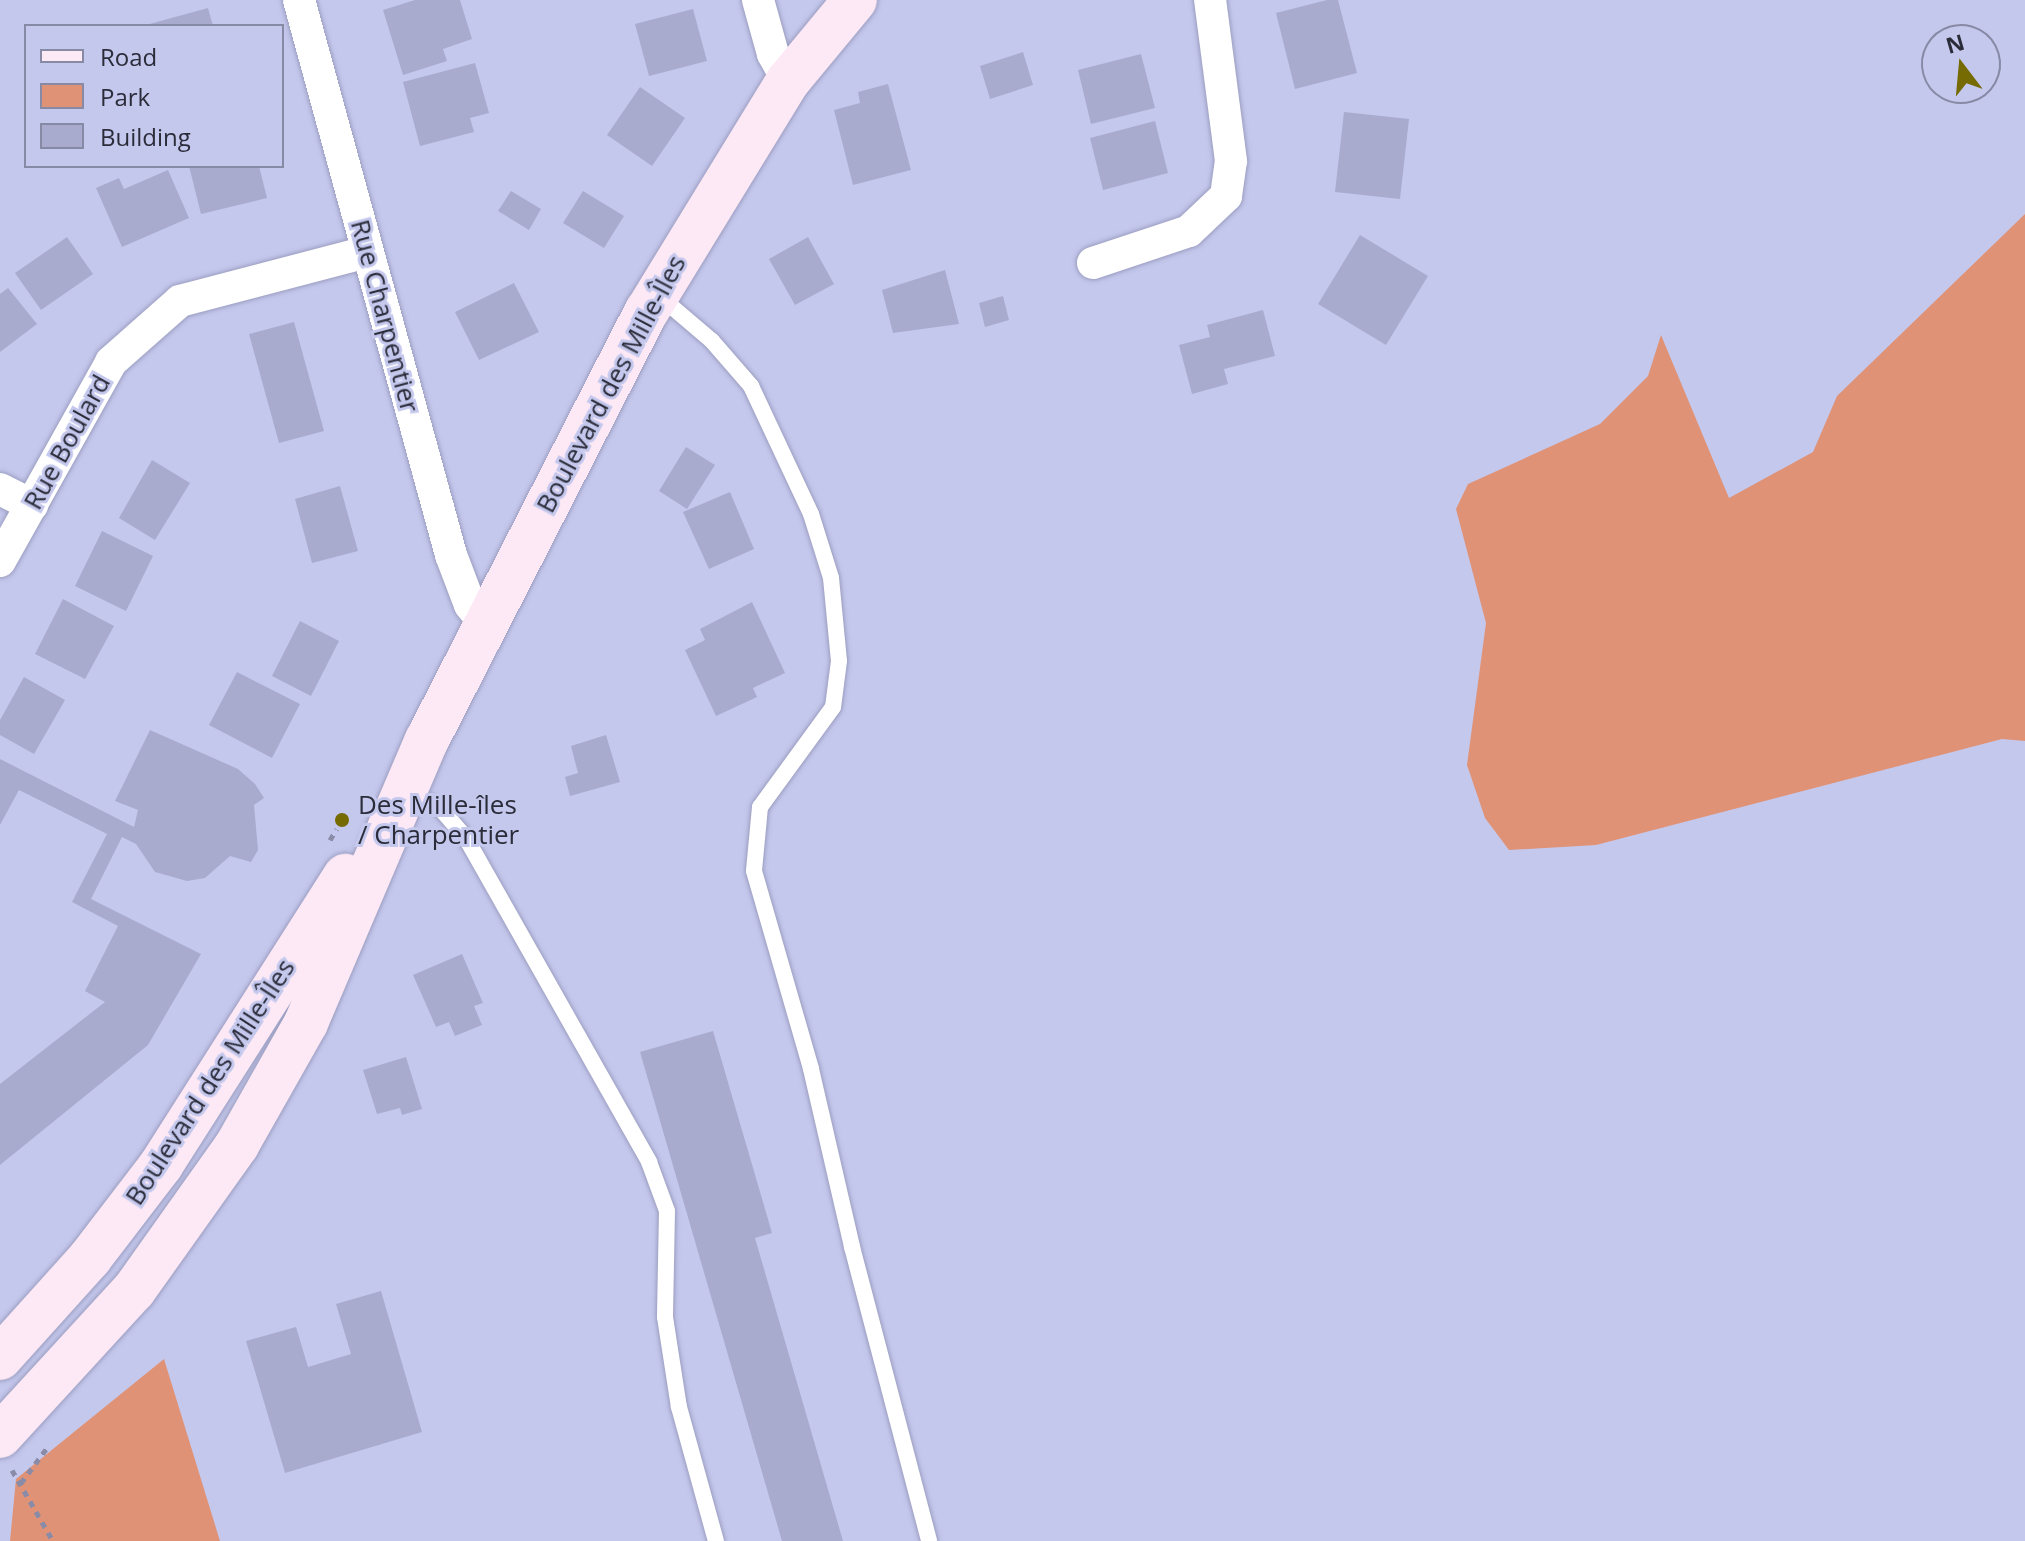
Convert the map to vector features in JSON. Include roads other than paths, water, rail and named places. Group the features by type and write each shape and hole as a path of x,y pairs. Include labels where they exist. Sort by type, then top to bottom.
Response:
{"street":[{"name":"Rue Charpentier","path":"299,0 451,555 470,605 486,625"},
{"path":"758,0 774,59 788,81"},
{"name":"Boulevard des Mille-Îles","path":"4,1449 171,1243 237,1145 306,1023 402,790 657,294 788,81 855,0"},
{"path":"1093,263 1189,231 1226,196 1231,161 1210,0"},
{"name":"Rue Boulard","path":"0,561 111,362 180,301 367,252"},
{"path":"0,489 32,505"},
{"name":"Boulevard des Mille-Îles","path":"0,1358 90,1258 161,1165 263,999 402,790"}],"lane":[{"path":"657,294 712,341 751,386 811,514 831,578 839,661 833,707 760,807 754,871 811,1069 929,1541"},
{"path":"402,790 440,808 466,838 649,1162 667,1211 665,1317 679,1407 716,1541"}],"place":[{"name":"Des Mille-îles / Charpentier","path":"342,820"}]}
